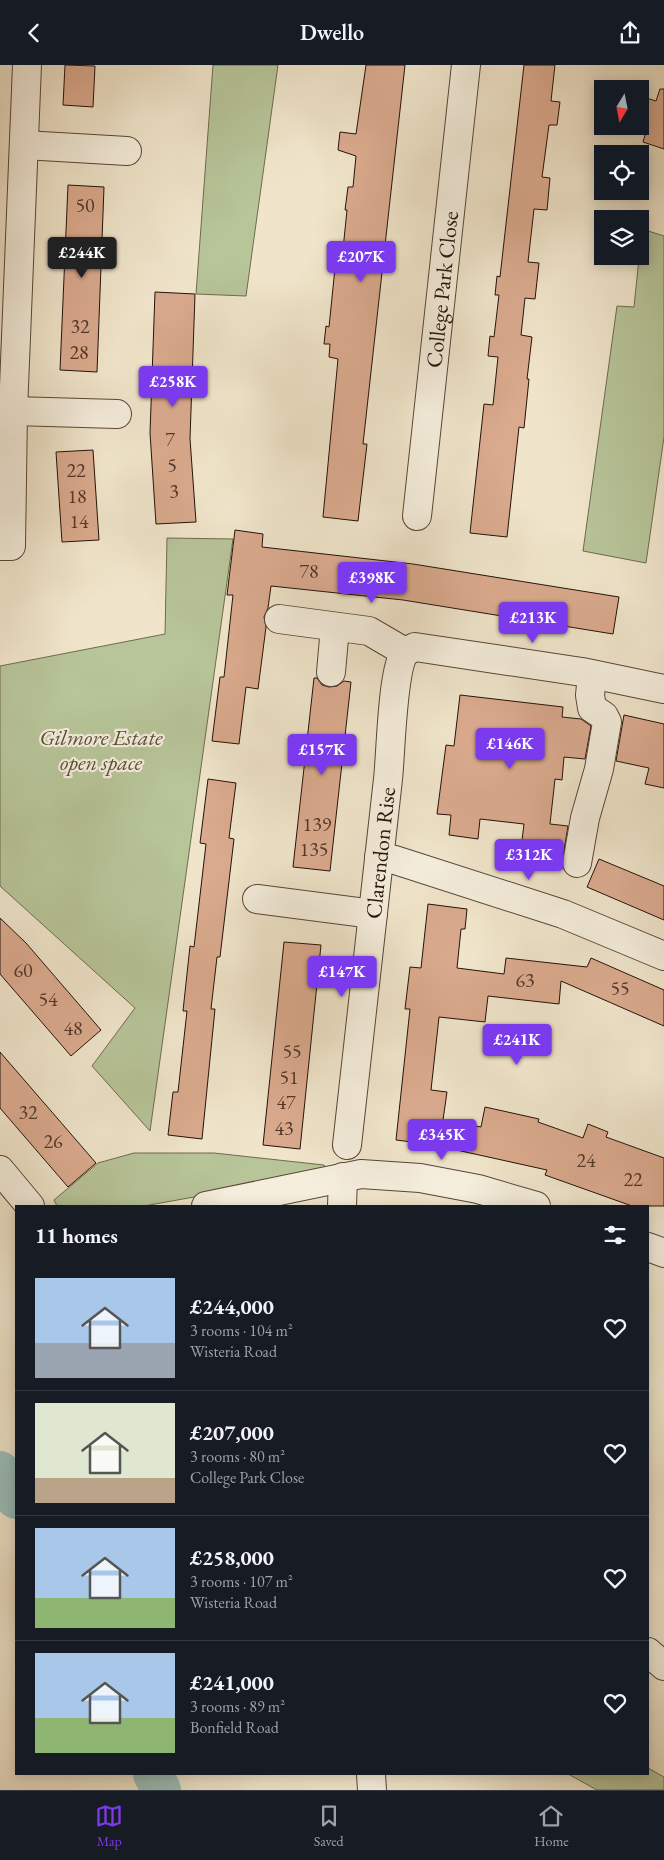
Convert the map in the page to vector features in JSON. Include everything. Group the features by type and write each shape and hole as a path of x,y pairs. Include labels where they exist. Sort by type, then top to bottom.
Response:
{"street":[{"path":"0,546 11,546 6,413 24,145 27,65"},
{"name":"College Park Close","path":"417,516 466,65"},
{"path":"24,145 127,151"},
{"path":"6,413 117,414"},
{"path":"279,619 369,631 405,652 415,647 592,675 664,689"},
{"path":"331,672 335,627"},
{"name":"Clarendon Rise","path":"347,1145 396,683 401,658 405,652"},
{"path":"578,863 585,818 599,769 607,722 604,716 592,708 590,695 592,675"},
{"path":"379,857 395,860 562,914 664,956"},
{"path":"256,899 373,913"},
{"path":"0,1170 29,1205"},
{"path":"211,1205 361,1174 420,1178 495,1200 529,1205"},
{"path":"342,1205 343,1177"},
{"path":"649,1247 664,1253"},
{"path":"649,1653 664,1666"},
{"path":"371,1775 372,1790"}],"green space":[{"path":"213,65 278,65 246,296 196,294"},
{"path":"649,231 664,236 664,437 646,563 583,551 617,306 634,307 638,265 649,265"},
{"name":"Gilmore Estate open space","path":"167,538 233,539 150,1131 92,1066 135,1008 0,886 0,666 165,634"},
{"path":"134,1153 214,1153 324,1165 328,1173 150,1205 56,1205 54,1200 98,1163"},
{"path":"649,1769 664,1777 664,1790 597,1790 570,1775 649,1775"}],"building":[{"path":"65,65 95,66 93,107 63,105"},
{"path":"366,65 405,65 363,444 367,444 358,521 323,517 338,359 329,357 330,344 324,344 326,326 329,327 335,268 341,269 348,187 353,187 356,156 338,150 340,132 356,134"},
{"path":"524,65 555,65 551,101 560,102 557,125 549,125 542,177 550,178 547,210 534,209 528,262 539,263 535,299 525,298 521,335 532,337 527,379 529,379 524,428 519,427 507,537 470,533 484,404 493,405 498,357 488,356 490,336 494,337 499,295 495,295 497,276 500,277"},
{"path":"660,89 664,89 664,149 643,142 645,135 649,135 649,99 656,101"},
{"path":"68,185 104,187 97,372 60,370"},
{"path":"155,292 195,294 190,439 196,522 156,524 150,433"},
{"path":"93,450 99,540 62,542 56,452"},
{"path":"235,530 263,534 262,547 413,564 619,597 613,634 403,600 271,586 268,608 264,617 266,627 258,689 246,687 239,744 212,741 220,677 224,677 233,595 227,595"},
{"path":"314,678 317,678 322,685 329,687 337,686 344,681 351,682 330,871 293,867"},
{"path":"460,695 563,707 562,717 581,719 591,726 585,759 564,757 562,780 555,779 550,824 568,826 562,862 520,857 524,824 480,819 478,839 449,835 451,815 437,814 446,745 454,746"},
{"path":"624,715 664,724 664,788 645,784 649,768 616,761"},
{"path":"208,779 236,783 229,838 234,839 220,957 217,957 211,1009 215,1009 202,1139 168,1135 173,1092 178,1092 187,1011 183,1011 190,946 194,947 206,844 200,843"},
{"path":"599,859 664,886 664,920 587,887"},
{"path":"428,904 467,909 465,929 461,929 457,968 504,974 506,958 587,967 591,958 664,990 664,1026 561,981 559,1004 488,996 485,1022 439,1017 431,1090 447,1092 443,1120 481,1127 485,1107 539,1119 538,1122 583,1138 588,1124 608,1132 606,1137 664,1158 664,1206 629,1205 545,1175 547,1170 452,1149 452,1147 396,1140 410,1009 405,1009 410,967 421,968"},
{"path":"0,918 26,943 101,1030 71,1056 0,974"},
{"path":"284,942 321,945 300,1149 263,1145"},
{"path":"0,1052 96,1163 68,1187 0,1108"}],"waterway":[{"path":"0,1471 15,1497"},
{"path":"154,1775 161,1790"}]}
